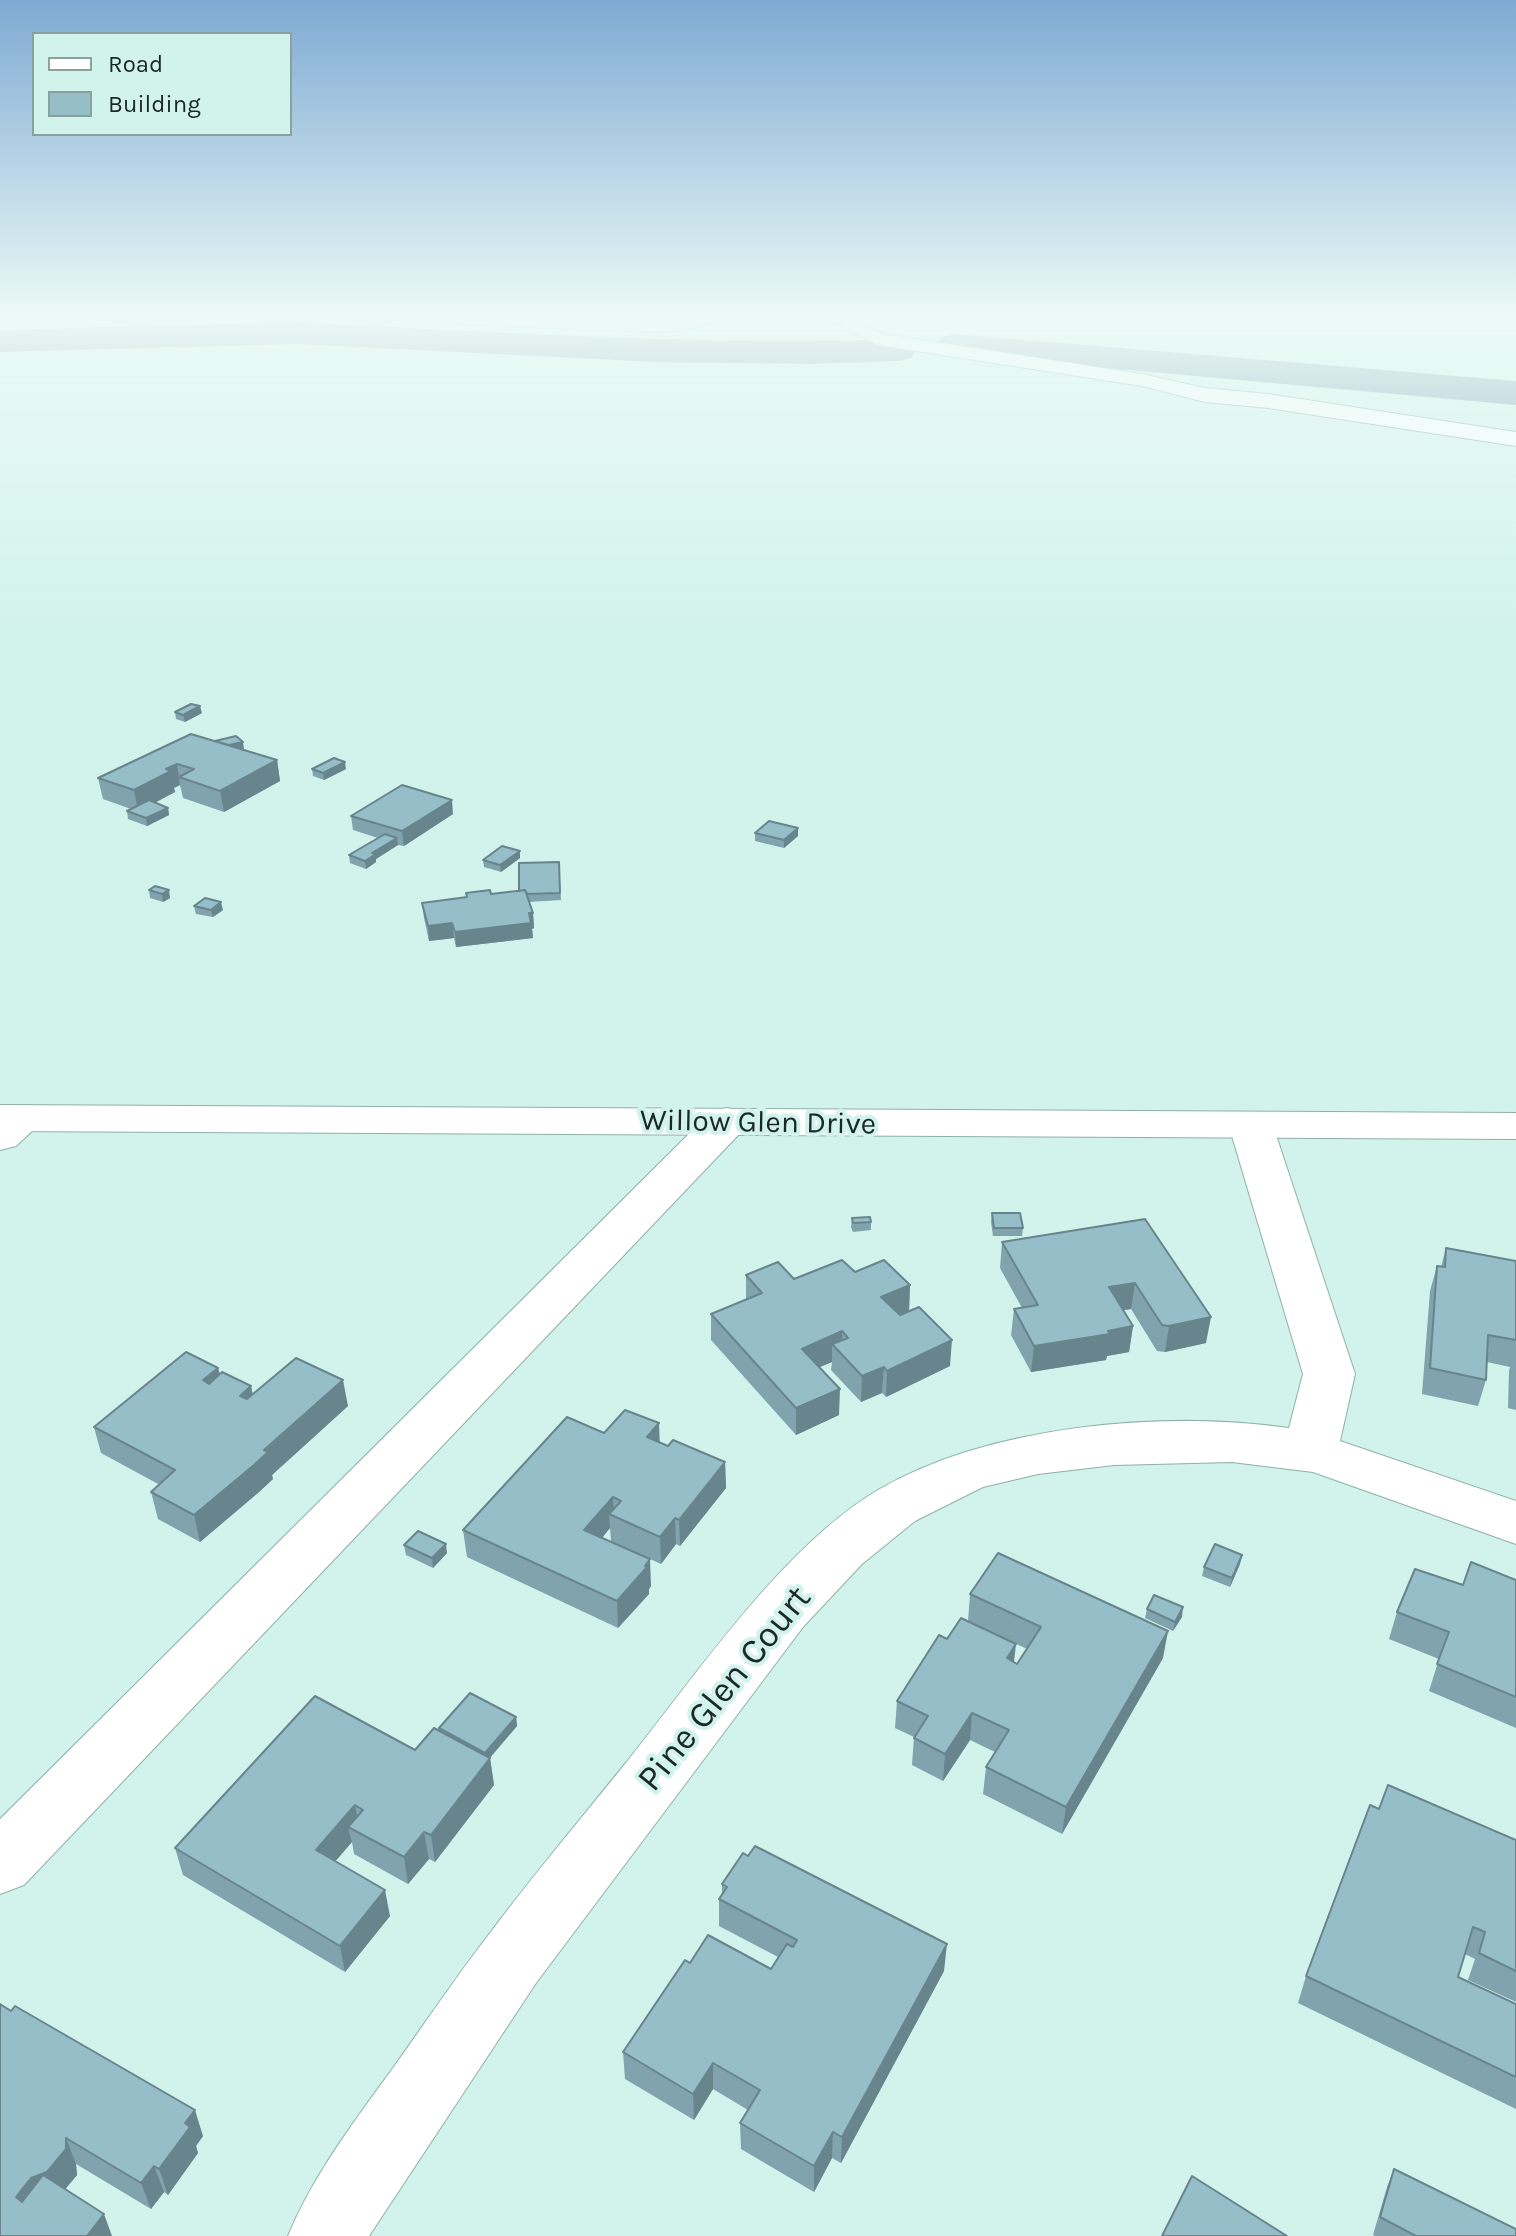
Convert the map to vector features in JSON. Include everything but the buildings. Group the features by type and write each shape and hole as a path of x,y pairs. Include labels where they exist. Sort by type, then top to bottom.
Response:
{"street":[{"path":"1407,422 1516,439"},
{"path":"0,1864 727,1121"},
{"name":"Willow Glen Drive","path":"8,1124 727,1121 1516,1126"},
{"path":"1251,1126 1329,1374 1310,1452"},
{"name":"Pine Glen Court","path":"327,2236 347,2198 511,1960 782,1611 865,1528 903,1502 945,1480 992,1463 1041,1451 1092,1445 1215,1441 1310,1452 1516,1523"}]}
